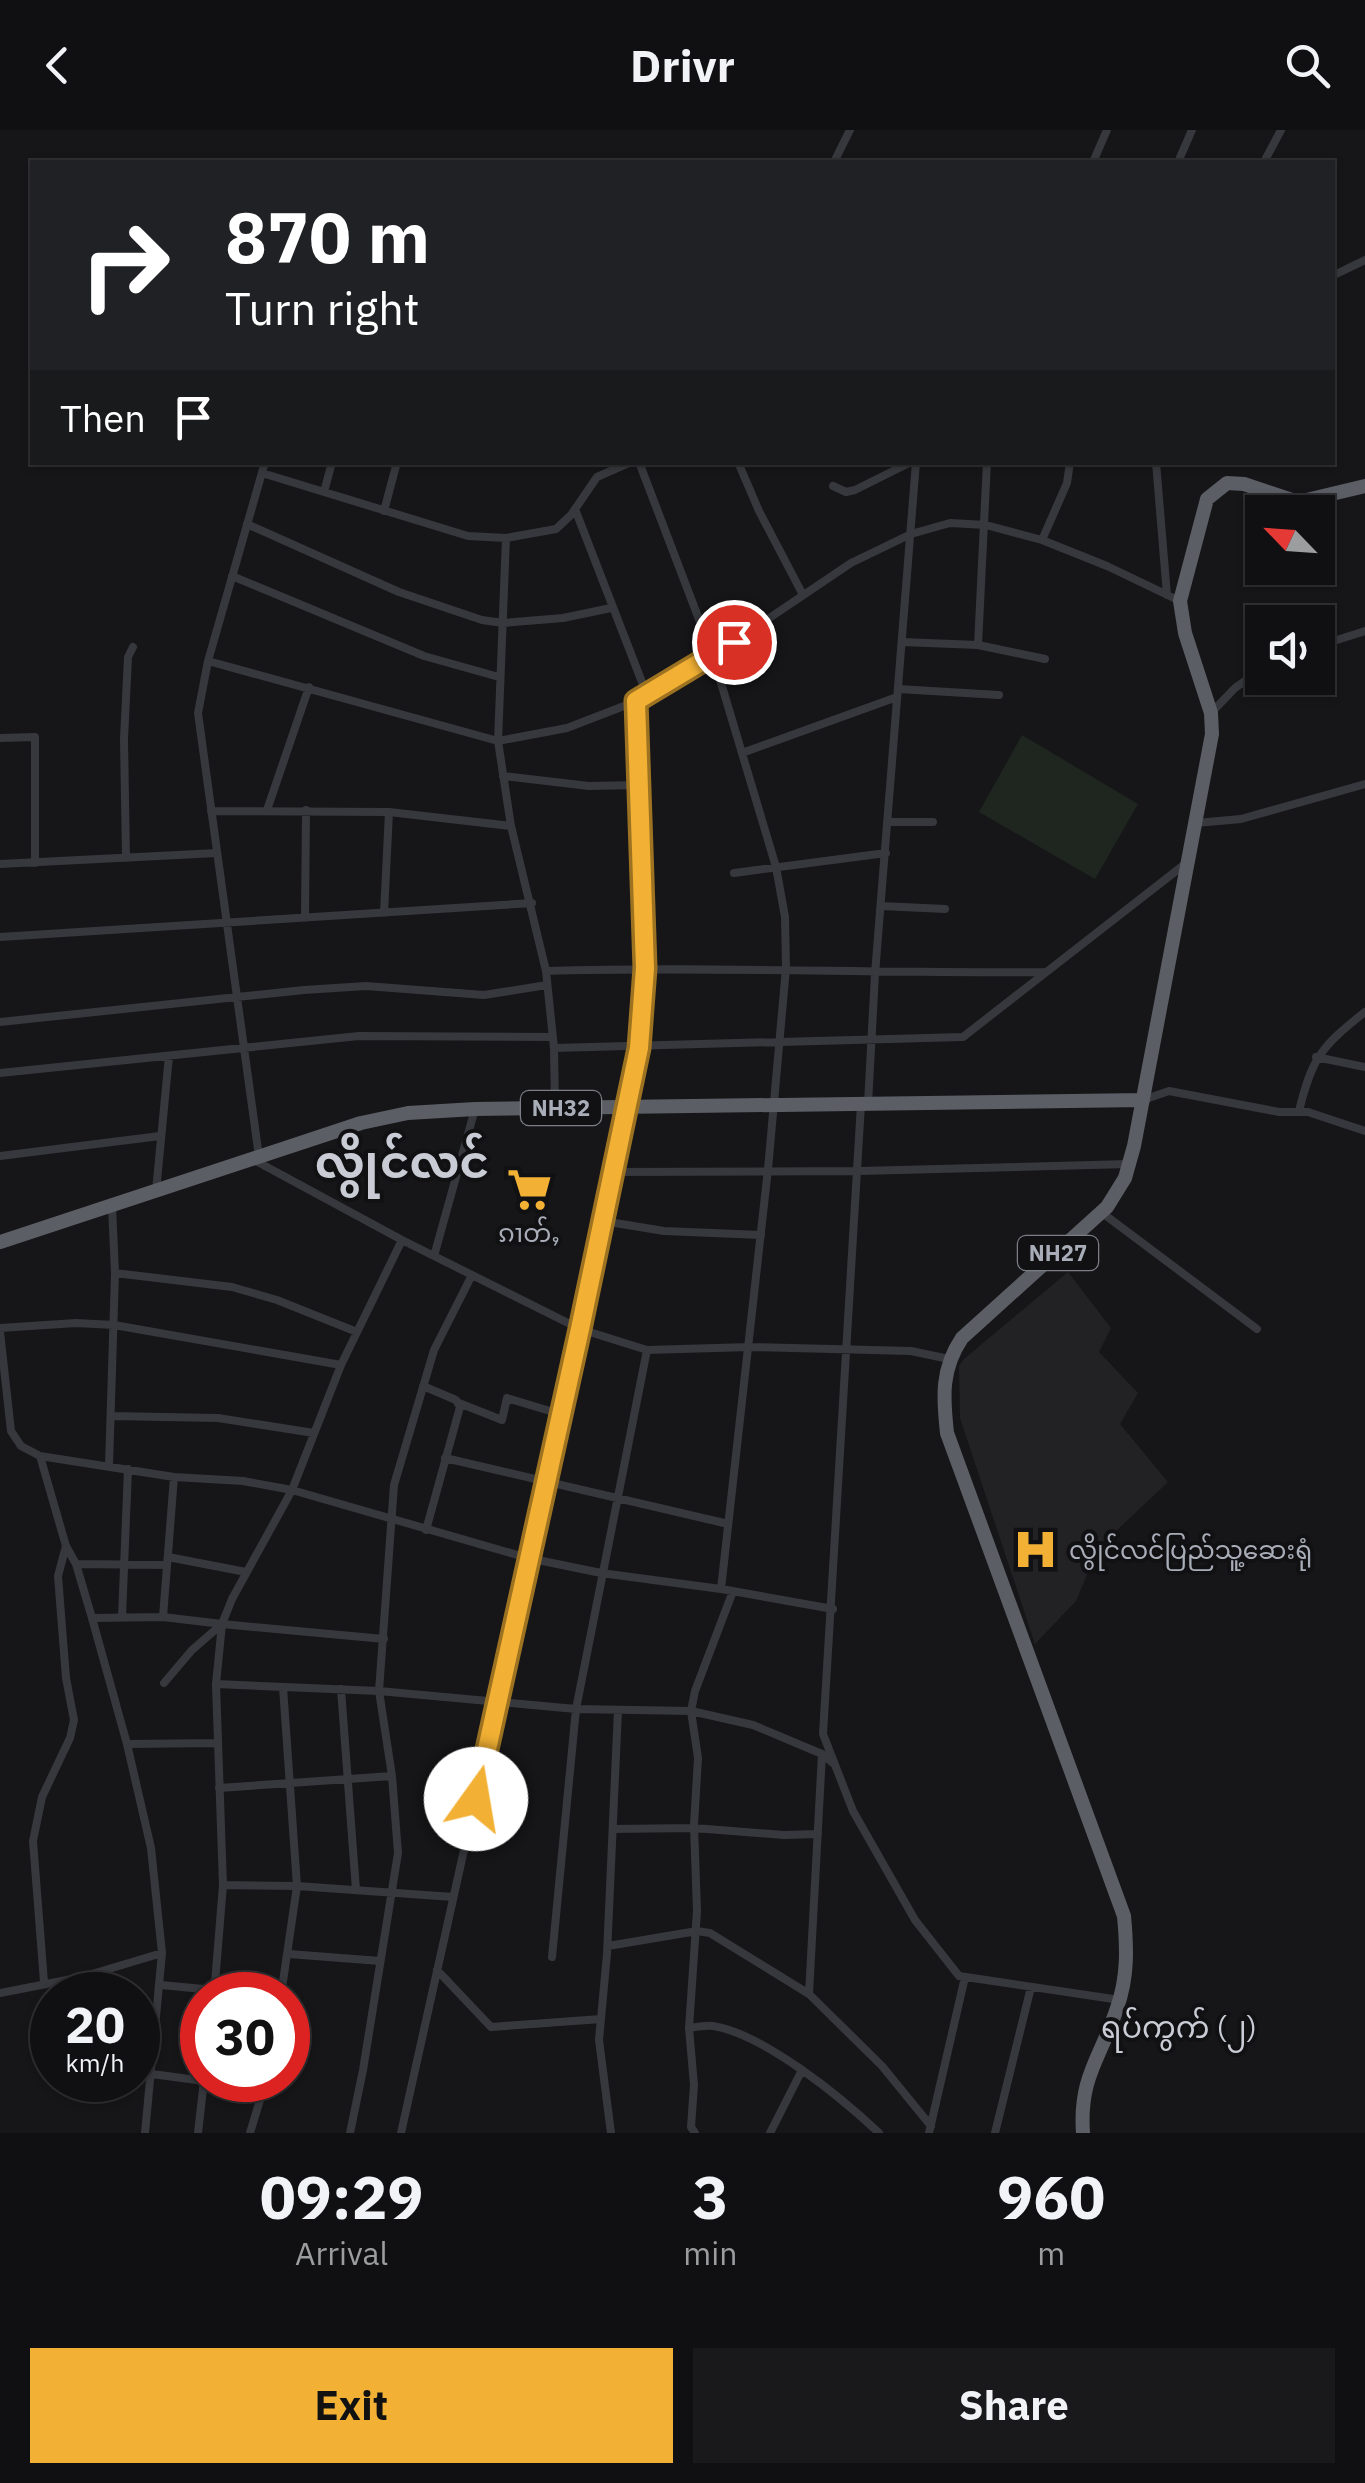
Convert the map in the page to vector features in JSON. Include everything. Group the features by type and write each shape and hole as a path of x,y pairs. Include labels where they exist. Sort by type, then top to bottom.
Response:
{"highway":[{"name":"NH27","path":"949,1359 962,1338 1101,1212 1116,1194 1129,1164 1212,734 1212,713 1174,598 1207,499 1227,482 1298,502 1365,486"},
{"name":"NH32","path":"0,1242 361,1123 408,1114 555,1108 1143,1100"},
{"path":"949,1359 943,1382 947,1433 1124,1916 1128,1953 1120,2000 1087,2074 1081,2107 1083,2133"}],"street":[{"path":"835,160 850,130"},
{"path":"1095,160 1107,130"},
{"path":"1179,160 1192,130"},
{"path":"1265,160 1281,130"},
{"path":"1335,275 1365,260"},
{"path":"264,465 208,661 198,713 244,1047 255,1158 402,1240 580,1329 648,1350 847,1349 912,1351 949,1359"},
{"path":"324,492 331,465"},
{"path":"384,511 396,465"},
{"path":"595,465 597,476"},
{"path":"262,473 468,536 506,538 556,529 597,476 624,465"},
{"path":"641,465 713,656 776,866 785,917 786,968 768,1169 721,1589"},
{"path":"739,465 804,596"},
{"path":"833,486 846,492 855,490 908,465"},
{"path":"914,465 859,1170 823,1734 853,1811 915,1920 959,1976 1120,2000"},
{"path":"978,645 988,465"},
{"path":"1042,540 1067,484 1070,465"},
{"path":"1156,465 1174,598"},
{"path":"575,509 647,695"},
{"path":"208,661 498,742 566,728 636,701 713,656 851,564 911,534 950,523 986,525 1042,540 1174,598"},
{"path":"247,524 434,606 503,623 564,618 611,608"},
{"path":"506,538 498,742 511,826 546,971 555,1108"},
{"path":"232,576 424,656 500,676"},
{"path":"1335,641 1365,631"},
{"path":"902,642 978,645 1046,659"},
{"path":"126,858 124,739 128,657 133,647"},
{"path":"1212,713 1245,681"},
{"path":"266,810 309,687"},
{"path":"742,753 898,693 999,695"},
{"path":"401,2133 639,1048 645,968 636,701"},
{"path":"0,738 35,737 35,862"},
{"path":"503,776 589,786 639,785"},
{"path":"1196,823 1242,819 1365,784"},
{"path":"305,918 306,810"},
{"path":"211,811 389,812 511,826"},
{"path":"384,913 389,812"},
{"path":"888,822 933,822"},
{"path":"734,873 886,853"},
{"path":"0,864 217,854"},
{"path":"554,1048 963,1037 1188,861"},
{"path":"0,937 532,903"},
{"path":"881,906 946,909"},
{"path":"546,971 786,968 875,974 1047,972"},
{"path":"0,1022 366,986 484,995 548,985"},
{"path":"1298,1111 1316,1057 1332,1038 1365,1012"},
{"path":"0,1072 359,1036 553,1037"},
{"path":"156,1191 170,1056"},
{"path":"1316,1057 1365,1067"},
{"path":"1143,1100 1169,1091 1280,1112 1298,1111 1365,1131"},
{"path":"434,1256 475,1110"},
{"path":"0,1156 160,1136"},
{"path":"613,1172 1129,1164"},
{"path":"109,1466 114,1325 112,1206"},
{"path":"1101,1212 1257,1329"},
{"path":"603,1221 664,1231 761,1235"},
{"path":"216,1972 224,1885 216,1684 222,1624 292,1490 342,1365 402,1240"},
{"path":"114,1273 232,1287 277,1300 357,1332"},
{"path":"350,2133 398,1853 380,1690 394,1485 434,1350 472,1276"},
{"path":"342,1365 114,1325 76,1323 0,1330 11,1431 20,1446 40,1456 292,1490 528,1558 833,1609"},
{"path":"552,1957 576,1709 648,1350"},
{"path":"423,1386 502,1420 507,1398 560,1414"},
{"path":"426,1530 459,1402"},
{"path":"111,1416 218,1418 314,1434"},
{"path":"40,1456 92,1618 151,1848 162,1953 160,1995"},
{"path":"445,1458 724,1523"},
{"path":"122,1618 128,1469"},
{"path":"163,1616 174,1476"},
{"path":"43,1972 33,1841 42,1796 73,1730 58,1576 66,1546"},
{"path":"76,1564 122,1566 168,1561 246,1572"},
{"path":"695,2133 691,2127 694,2086 689,2028 696,1931 694,1828 698,1758 691,1712 694,1691 734,1591"},
{"path":"92,1618 163,1616 384,1639"},
{"path":"164,1683 192,1650 222,1624"},
{"path":"216,1684 380,1690 576,1709 691,1712 753,1725 822,1754 835,1764"},
{"path":"283,1686 297,1886 285,1972"},
{"path":"341,1689 356,1890"},
{"path":"611,2133 599,2040 608,1946 618,1710"},
{"path":"127,1744 217,1743"},
{"path":"809,1994 822,1754"},
{"path":"219,1788 392,1776"},
{"path":"613,1829 818,1834"},
{"path":"224,1885 453,1897"},
{"path":"608,1946 696,1931 710,1933 741,1950 809,1994 882,2066 930,2130"},
{"path":"96,1972 162,1953"},
{"path":"289,1954 380,1961"},
{"path":"436,1970 491,2027 601,2018"},
{"path":"930,2130 965,1976"},
{"path":"161,1985 180,1988"},
{"path":"0,1993 30,1986"},
{"path":"995,2133 1031,1986"},
{"path":"689,2028 711,2026 756,2040 880,2133"},
{"path":"770,2133 801,2072"},
{"path":"145,2133 149,2102"},
{"path":"198,2133 202,2102"},
{"path":"250,2133 259,2102"}],"shaded area":[{"path":"1022,735 1138,804 1095,879 979,812"},
{"path":"1068,1272 1111,1328 1099,1352 1138,1393 1120,1424 1168,1482 1098,1548 1076,1601 1035,1644 960,1418 959,1366"}],"place":[{"name":"ၵၢတ်ႇ","path":"529,1189"},
{"name":"လွိုင်လင်ပြည်သူ့ဆေးရုံ","path":"1036,1550"}],"district":[{"name":"လွိုင်လင်","path":"402,1162"},
{"name":"ရပ်ကွက် (၂)","path":"1179,2028"}],"route":[{"path":"476,1799 639,1048 645,968 636,701 734,642"}]}
